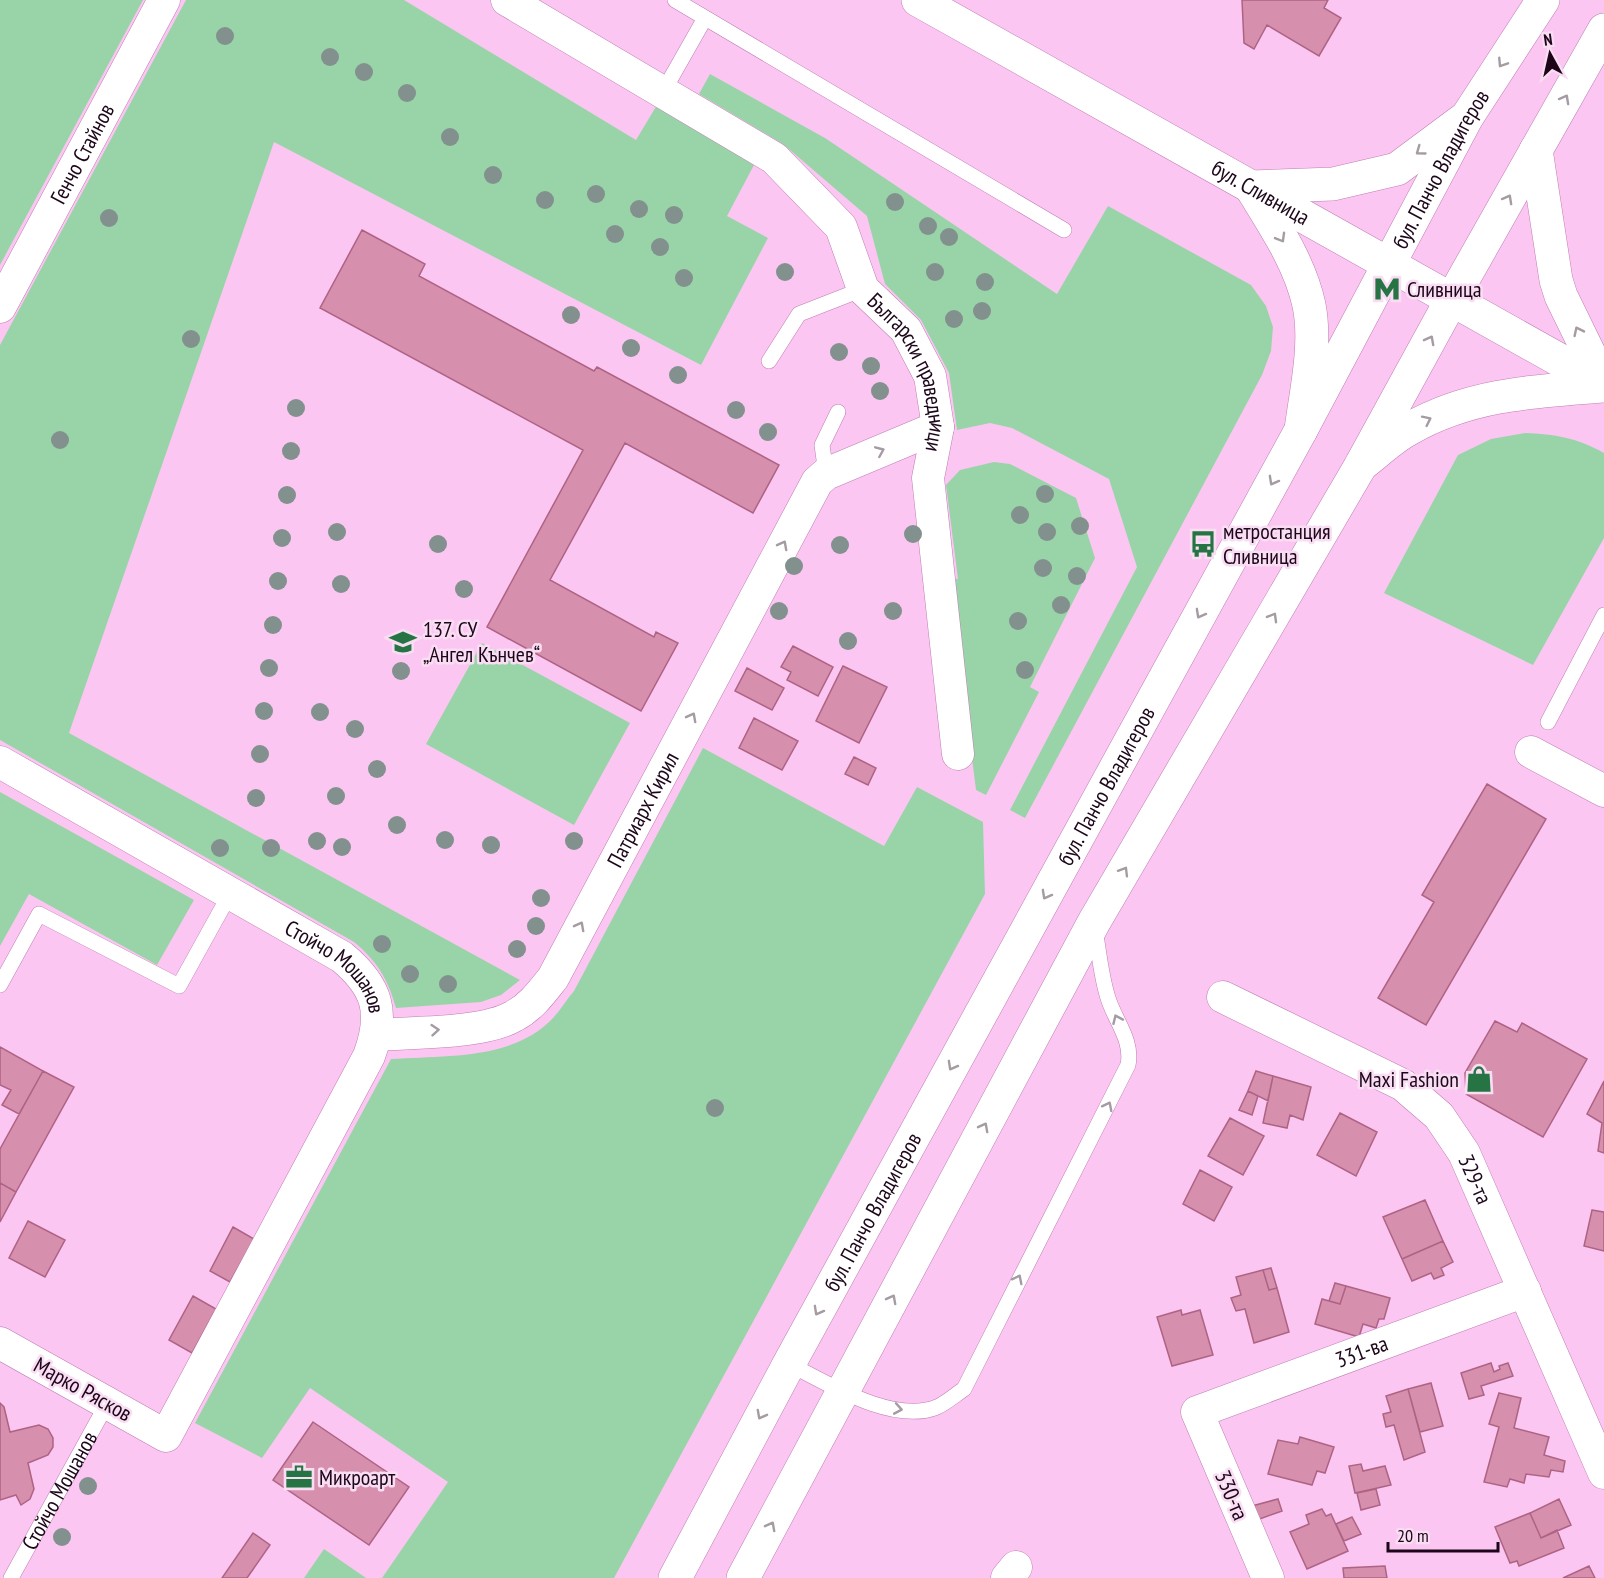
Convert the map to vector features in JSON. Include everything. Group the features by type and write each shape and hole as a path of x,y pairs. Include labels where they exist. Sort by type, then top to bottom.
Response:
{"main road":[{"name":"бул. Сливница","path":"918,0 1604,385"},
{"name":"бул. Панчо Владигеров","path":"675,1578 789,1364 1301,430 1467,117 1544,0"},
{"path":"743,1578 1094,922 1361,465 1604,30"},
{"path":"1301,430 1311,345 1310,306 1294,261 1252,187 1333,184 1397,169 1467,117"},
{"path":"1361,465 1407,429 1456,406 1510,393 1604,385 1561,296 1556,280 1536,150"}],"street":[{"name":"Генчо Стайнов","path":"0,307 164,0"},
{"name":"Български праведници","path":"507,0 774,158 841,227 863,289 906,330 930,376 938,427 928,478 958,754"},
{"path":"826,474 938,427"},
{"name":"Патриарх Кирил","path":"376,1035 486,1026 513,1017 536,1000 553,978 817,482 826,474"},
{"path":"1531,752 1604,791"},
{"name":"Стойчо Мошанов","path":"0,762 342,957 360,972 372,991 378,1012 376,1035 363,1067 166,1436"},
{"name":"329-та","path":"1223,997 1403,1085 1439,1116 1464,1153 1525,1291 1596,1435 1604,1473"},
{"name":"331-ва","path":"1197,1412 1525,1291"},
{"name":"Марко Рясков","path":"0,1343 166,1436"},
{"name":"330-та","path":"1197,1412 1268,1578"}],"lane":[{"path":"675,0 1064,230"},
{"path":"663,93 705,18"},
{"path":"769,361 799,314 863,289"},
{"path":"826,474 822,445 838,412"},
{"path":"1548,722 1604,615"},
{"path":"0,985 39,914 179,986 231,892"},
{"path":"789,1364 842,1391 877,1405 914,1411 937,1407 964,1389 1128,1065 1130,1055 1126,1041 1108,1001 1094,922"},
{"name":"Стойчо Мошанов","path":"11,1578 108,1402"}],"green space":[{"path":"0,0 143,0 0,265"},
{"path":"186,0 404,0 636,140 657,105 754,165 727,216 768,238 701,365 274,142 69,733 520,980 501,995 481,1002 396,1008 381,971 354,942 0,740 0,345"},
{"path":"710,74 825,138 1057,294 1108,206 1251,285 1266,306 1273,327 1271,351 1262,375 1025,818 1010,810 1137,567 1109,479 1012,428 990,423 957,430 949,373 921,320 885,284 867,216 783,144 699,94"},
{"path":"1525,433 1566,438 1604,453 1604,538 1533,665 1384,593 1458,455 1491,439"},
{"path":"994,462 1010,464 1076,498 1095,558 1030,687 1039,692 986,795 976,790 950,580 958,579 946,485 960,470"},
{"path":"482,643 630,723 574,825 426,744"},
{"path":"703,748 884,846 917,787 983,822 985,894 614,1578 382,1578 448,1482 310,1388 262,1458 195,1423 391,1059 455,1056 499,1049 519,1042 538,1031 554,1017 574,991"},
{"path":"0,792 194,900 157,965 29,894 0,946"},
{"path":"324,1549 366,1578 304,1578"}],"building":[{"path":"1242,0 1328,0 1324,8 1341,18 1319,56 1267,25 1254,49 1244,43"},
{"path":"362,230 425,264 419,276 594,371 597,367 779,465 753,513 625,443 550,580 654,637 656,632 678,643 641,711 487,627 583,450 320,308"},
{"path":"793,646 833,667 818,696 787,680 791,672 781,667"},
{"path":"843,666 887,687 859,743 816,721"},
{"path":"747,668 784,688 772,710 735,691"},
{"path":"754,718 798,741 782,770 739,748"},
{"path":"854,757 876,768 868,785 845,774"},
{"path":"1487,784 1546,819 1426,1025 1378,998 1434,902 1422,895"},
{"path":"1495,1021 1517,1032 1522,1023 1587,1059 1543,1137 1466,1094 1465,1073"},
{"path":"0,1047 43,1071 19,1114 2,1105 11,1090 0,1085"},
{"path":"43,1071 74,1087 16,1192 0,1183 0,1149"},
{"path":"1256,1071 1273,1076 1268,1101 1248,1091"},
{"path":"1273,1076 1311,1087 1303,1120 1290,1115 1287,1128 1263,1123"},
{"path":"1604,1081 1604,1153 1598,1151 1602,1123 1587,1114"},
{"path":"1248,1091 1258,1096 1252,1115 1239,1110"},
{"path":"1340,1113 1377,1132 1356,1176 1317,1155"},
{"path":"1230,1118 1264,1136 1243,1175 1208,1156"},
{"path":"1200,1170 1232,1187 1214,1221 1183,1204"},
{"path":"0,1183 16,1192 0,1222"},
{"path":"1425,1200 1443,1241 1402,1259 1383,1217"},
{"path":"1592,1210 1604,1212 1604,1251 1584,1246"},
{"path":"28,1221 65,1240 45,1277 9,1258"},
{"path":"233,1227 254,1239 230,1282 210,1271"},
{"path":"1443,1241 1453,1262 1441,1268 1444,1275 1434,1279 1431,1273 1412,1281 1402,1259"},
{"path":"1271,1268 1277,1288 1269,1290 1263,1270"},
{"path":"1263,1270 1269,1290 1277,1288 1289,1332 1254,1343 1245,1309 1236,1311 1231,1298 1241,1295 1236,1277"},
{"path":"1335,1283 1346,1286 1340,1304 1329,1301"},
{"path":"1346,1286 1390,1298 1384,1319 1379,1319 1376,1328 1363,1324 1359,1337 1315,1324 1322,1299 1340,1304"},
{"path":"193,1296 216,1309 192,1353 169,1340"},
{"path":"1181,1310 1182,1315 1200,1310 1213,1355 1172,1366 1157,1317"},
{"path":"1491,1363 1494,1372 1500,1369 1499,1366 1508,1363 1513,1376 1481,1386 1484,1395 1469,1399 1461,1373"},
{"path":"1431,1383 1443,1426 1420,1432 1408,1389"},
{"path":"1408,1389 1425,1452 1404,1460 1394,1425 1386,1427 1383,1414 1391,1412 1386,1396"},
{"path":"1499,1393 1521,1398 1514,1428 1549,1437 1544,1455 1565,1461 1563,1472 1551,1470 1549,1477 1526,1474 1524,1483 1510,1479 1507,1487 1484,1482 1499,1427 1489,1424"},
{"path":"0,1403 4,1407 10,1432 39,1425 48,1429 53,1438 53,1447 48,1455 28,1463 34,1489 30,1499 21,1505 16,1495 0,1500"},
{"path":"313,1422 409,1487 369,1545 273,1480"},
{"path":"1300,1437 1334,1447 1325,1473 1317,1471 1312,1485 1268,1474 1278,1440 1298,1444"},
{"path":"1361,1464 1363,1471 1385,1466 1391,1485 1355,1493 1349,1466"},
{"path":"1376,1489 1380,1505 1361,1510 1357,1493"},
{"path":"1278,1499 1282,1511 1254,1521 1248,1507"},
{"path":"1559,1499 1571,1525 1541,1538 1530,1513"},
{"path":"1322,1509 1326,1516 1331,1514 1348,1551 1307,1569 1290,1532 1309,1524 1306,1515"},
{"path":"1530,1513 1541,1538 1557,1530 1564,1548 1519,1566 1517,1561 1510,1563 1495,1527"},
{"path":"1352,1517 1361,1534 1344,1541 1336,1524"},
{"path":"253,1533 270,1545 247,1578 222,1578"},
{"path":"1385,1566 1387,1578 1344,1578 1343,1568"},
{"path":"1589,1566 1595,1578 1563,1578"}],"place":[{"name":"Сливница","path":"1387,289"},
{"name":"метростанция Сливница","path":"1203,544"},
{"name":"137. СУ „Ангел Кънчев“","path":"403,642"},
{"name":"Maxi Fashion","path":"1479,1079"},
{"name":"Микроарт","path":"299,1477"}]}
